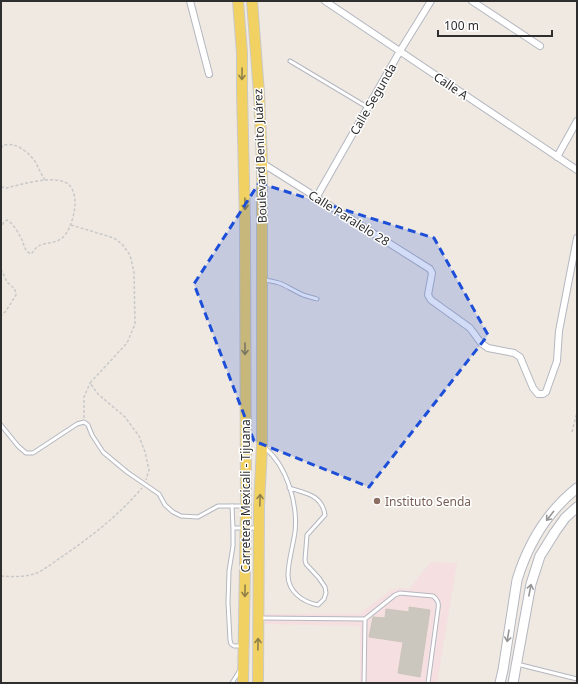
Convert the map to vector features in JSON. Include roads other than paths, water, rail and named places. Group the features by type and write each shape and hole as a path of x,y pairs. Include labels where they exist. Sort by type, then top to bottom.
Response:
{"main road":[{"name":"Boulevard Benito Juárez","path":"238,1 242,53 245,310"},
{"path":"244,1 250,44 256,47"},
{"name":"Boulevard Benito Juárez","path":"252,1 259,93 262,163 261,310"},
{"name":"Carretera Mexicali - Tijuana","path":"243,683 246,506 245,310"},
{"name":"Carretera Mexicali - Tijuana","path":"258,683 262,446 261,310"},
{"path":"500,683 517,580 522,566 533,541 546,522 558,506 577,488"},
{"path":"513,683 531,584 540,556 554,532 565,518 577,507"}],"street":[{"path":"190,1 209,74"},
{"name":"Calle A","path":"325,1 577,170"},
{"name":"Calle Segunda","path":"316,198 400,51 431,1"},
{"path":"472,1 540,46"},
{"path":"557,157 577,121"},
{"name":"Calle Paralelo 28","path":"262,163 430,269 431,277 428,295 431,300 470,328 481,343 488,348 514,353 520,357 533,388 538,394 543,394 546,392 557,361 559,331 577,238"}],"lane":[{"path":"290,61 368,108"},
{"path":"261,280 287,285 300,294 317,299"},
{"path":"1,426 26,453 33,453 77,424 84,422 88,425 102,452 159,494 165,505 173,512 181,516 198,517 218,506 246,506"},
{"path":"262,446 273,455 279,463 294,503 295,531 288,575 291,586 298,596 307,603 318,605 324,599 326,593 325,587 306,564 305,560 307,535 325,515 323,507 316,498 304,492 289,488"},
{"path":"232,506 233,546 229,571 228,603 230,640 231,644 234,646 244,646"},
{"path":"233,528 260,528"},
{"path":"259,618 365,619 395,595 400,593 433,596 437,599 439,604 428,683"},
{"path":"364,683 365,619"},
{"path":"232,683 244,663"},
{"path":"517,664 577,678"}],"place":[{"name":"Instituto Senda","path":"377,501"}]}
